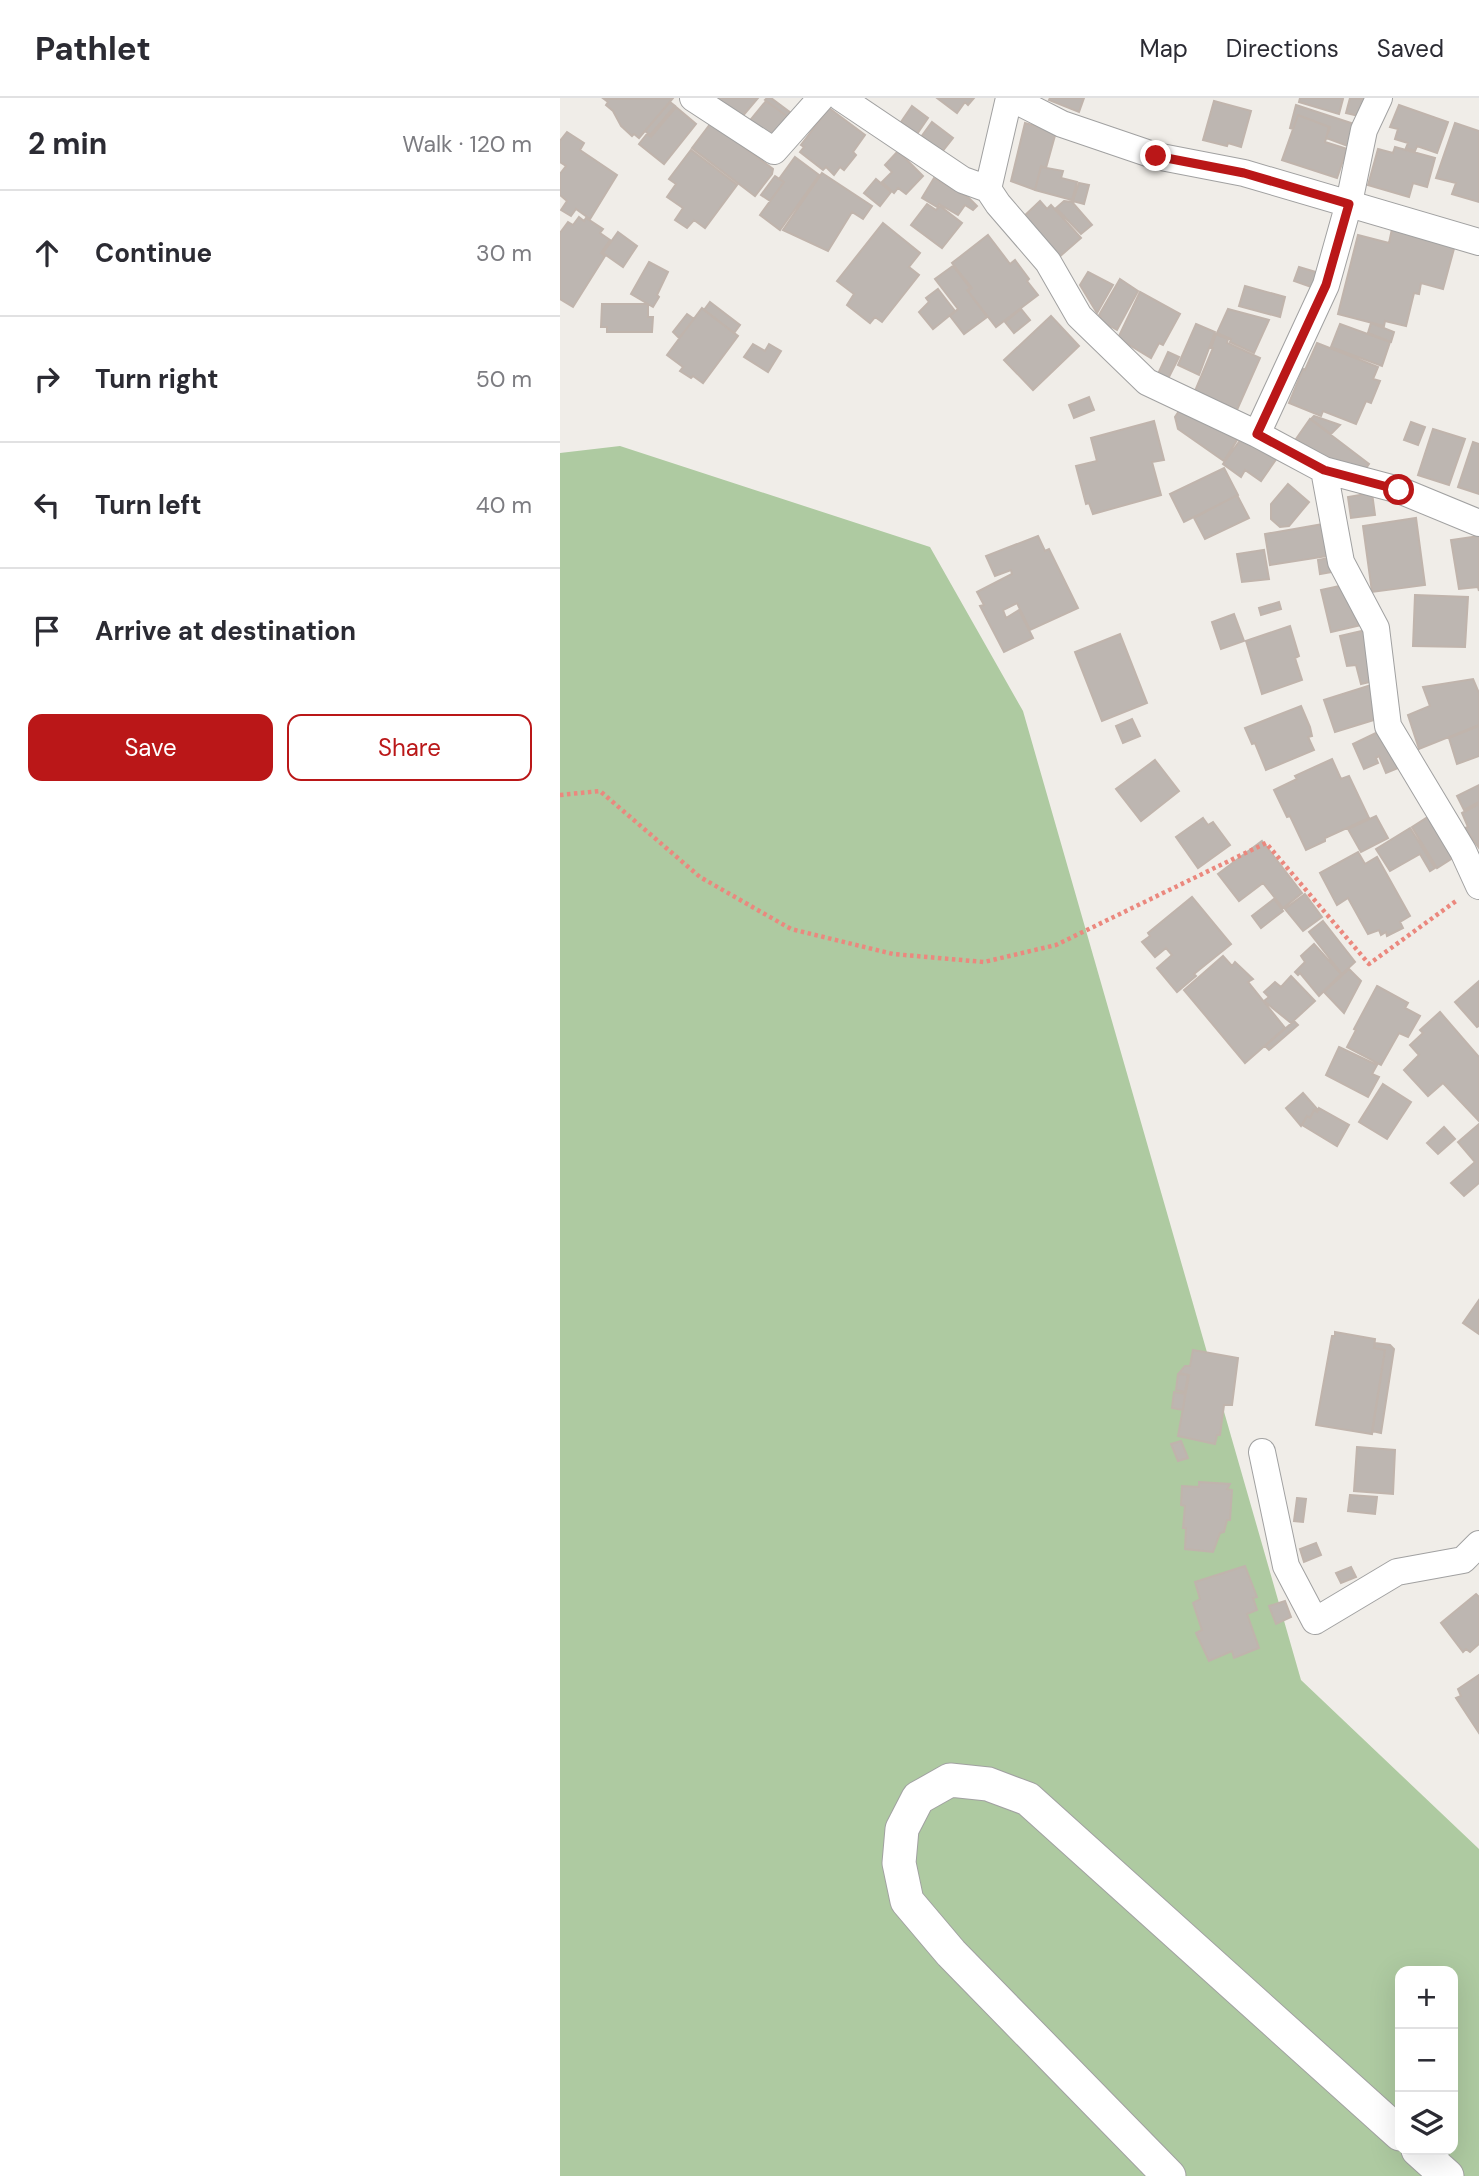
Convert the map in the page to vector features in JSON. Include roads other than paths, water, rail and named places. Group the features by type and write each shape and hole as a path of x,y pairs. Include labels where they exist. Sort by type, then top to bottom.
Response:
{"street":[{"path":"693,98 774,151 821,98"},
{"path":"841,98 964,180 988,188 998,204 1048,262 1079,316 1147,382 1257,434 1324,470 1399,490 1479,523"},
{"path":"988,188 1010,98 1062,124 1156,156 1244,173 1479,242"},
{"path":"1257,434 1326,285 1349,204 1364,130 1379,98"},
{"path":"1324,470 1341,562 1376,628 1388,726 1477,877"},
{"path":"1262,1452 1286,1566 1314,1621 1397,1572 1464,1560 1479,1544"},
{"path":"1169,2176 951,1953 907,1901 899,1863 902,1829 918,1798 950,1780 988,1784 1028,1799 1395,2129"},
{"path":"1424,2155 1447,2176"}]}
